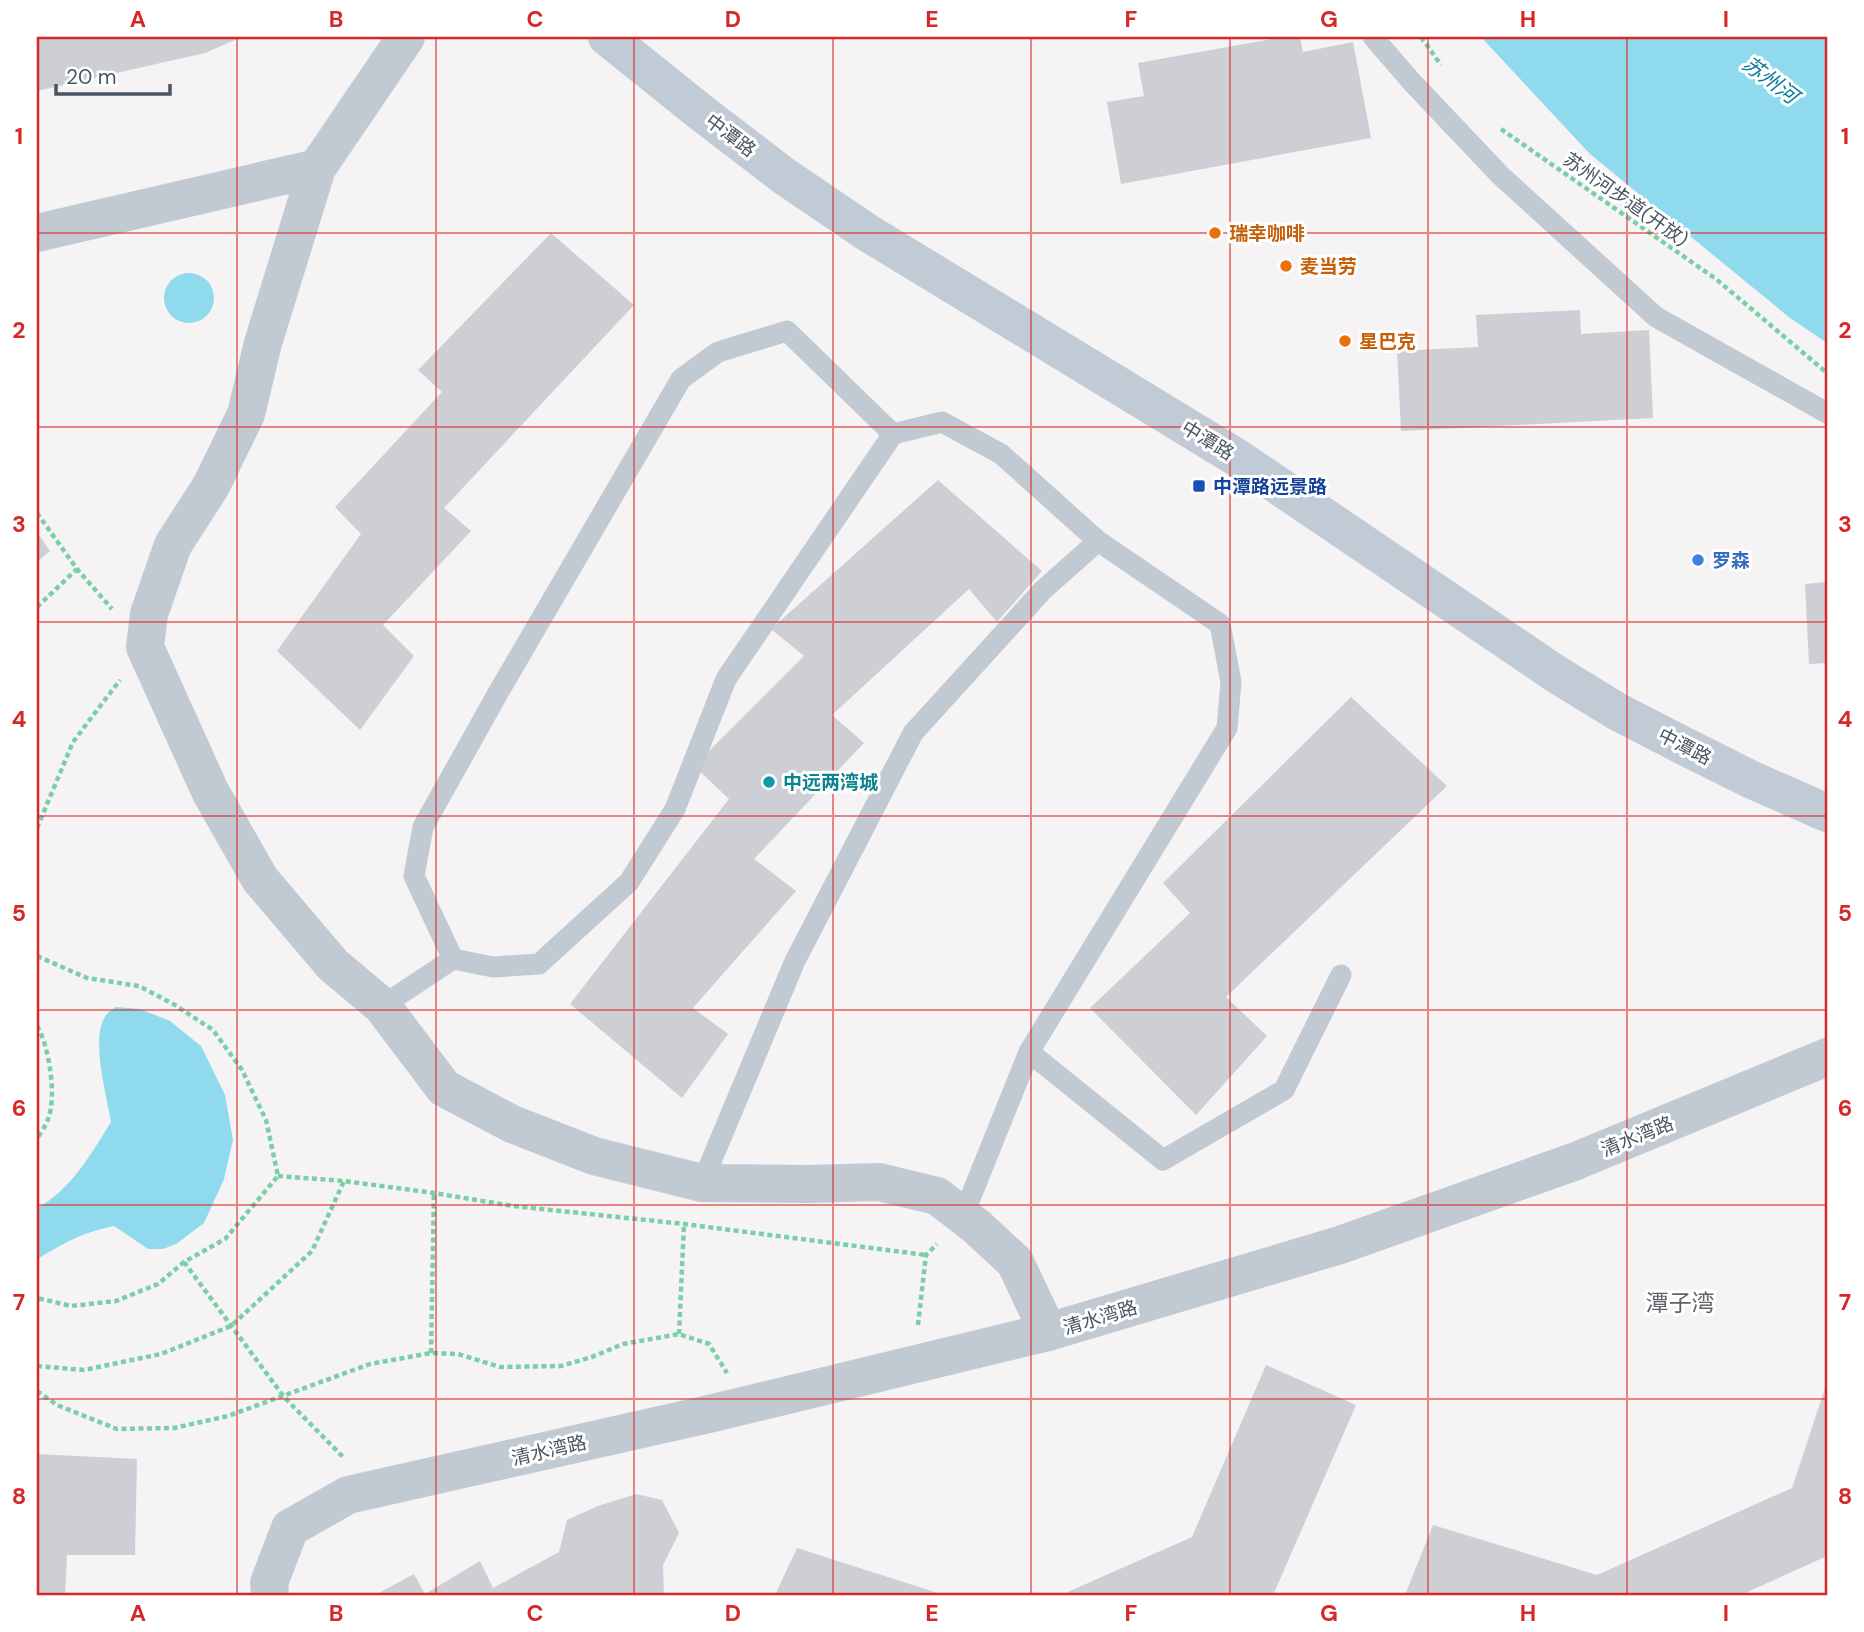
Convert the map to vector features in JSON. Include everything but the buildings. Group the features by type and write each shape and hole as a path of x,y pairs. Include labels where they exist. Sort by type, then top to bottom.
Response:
{"street":[{"path":"406,37 317,168 263,344 246,414 211,486 173,545 149,614 145,647 210,791 260,879 333,965 382,1006 444,1088 512,1124 594,1156 702,1183 879,1182 937,1196 1015,1262 1048,1332"},
{"name":"中潭路","path":"607,37 764,160 868,233 1236,457 1556,674 1618,712 1750,779 1827,813"},
{"path":"37,233 317,168"},
{"name":"清水湾路","path":"270,1595 269,1583 290,1528 361,1492 741,1406 1048,1332 1340,1245 1576,1160 1827,1057"}],"lane":[{"path":"1373,37 1500,175 1656,317 1827,413"},
{"path":"453,959 414,876 423,827 681,379 718,352 787,331 893,434"},
{"path":"382,1006 453,959 493,967 539,964 629,882 675,809 726,679 893,434 942,422 1001,454 1098,541 1220,624 1231,682 1227,728 1029,1052 962,1216"},
{"path":"702,1183 795,961 913,733 1043,590 1098,541"},
{"path":"1029,1052 1163,1160 1284,1090 1341,975"}],"path":[{"path":"1421,37 1442,67"},
{"name":"苏州河步道(开放)","path":"1492,123 1716,279 1827,373"},
{"path":"37,513 77,569 145,647 73,742 37,828"},
{"path":"37,607 77,569"},
{"path":"37,956 87,978 139,986 213,1030 242,1070 266,1120 278,1176"},
{"path":"37,1026 48,1054 52,1088 49,1118 37,1139"},
{"path":"278,1176 435,1192 513,1206 684,1224 926,1255"},
{"path":"37,1298 71,1306 116,1301 158,1284 184,1262 225,1239 278,1176"},
{"path":"37,1366 84,1370 148,1357 230,1326 312,1251 344,1181"},
{"path":"431,1353 435,1192"},
{"path":"914,1364 926,1255 962,1216"},
{"path":"679,1334 684,1224"},
{"path":"184,1262 230,1326 361,1492"},
{"path":"37,1391 57,1405 117,1429 174,1427 228,1416 370,1364 431,1353 458,1354 500,1367 561,1366 623,1345 679,1334 709,1344 725,1369 741,1406"}],"water":[{"name":"苏州河","path":"1481,37 1827,37 1827,343 1790,318 1590,154"},
{"path":"189,273 206,281 214,298 206,315 189,323 172,315 164,298 172,281"},
{"path":"116,1007 140,1009 170,1021 201,1046 225,1095 233,1140 224,1179 204,1223 176,1244 163,1249 148,1249 114,1226 74,1239 37,1259 37,1208 70,1181 88,1159 111,1122 101,1066 99,1036 107,1014"}],"place":[{"name":"瑞幸咖啡","path":"1215,233"},
{"name":"麦当劳","path":"1286,266"},
{"name":"星巴克","path":"1345,341"},
{"name":"中潭路远景路","path":"1199,486"},
{"name":"罗森","path":"1698,560"},
{"name":"中远两湾城","path":"769,782"}],"district":[{"name":"潭子湾","path":"1680,1303"}]}
